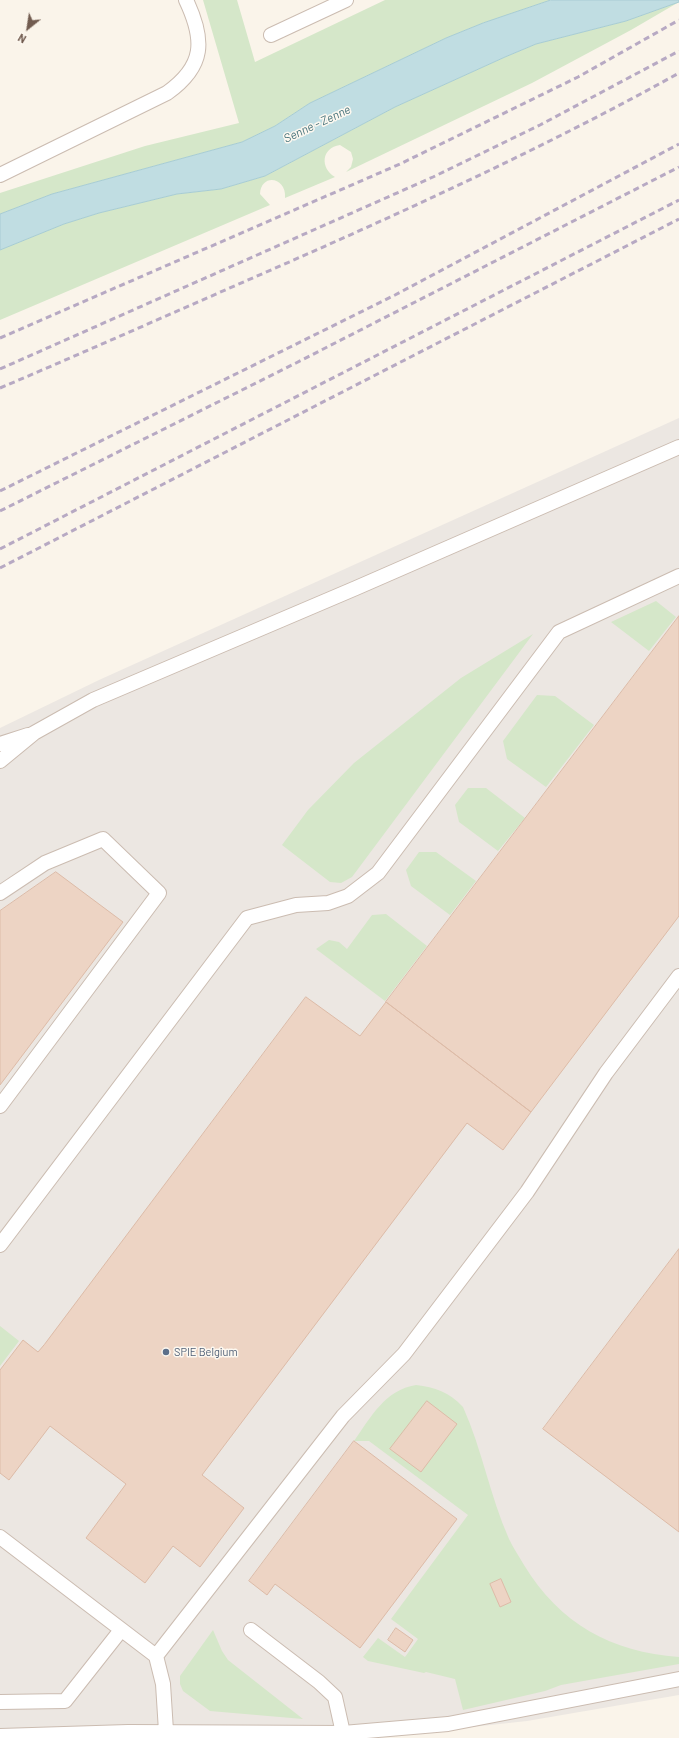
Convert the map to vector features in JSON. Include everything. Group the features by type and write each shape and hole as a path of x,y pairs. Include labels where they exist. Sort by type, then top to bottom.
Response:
{"lane":[{"path":"0,175 167,93 180,84 190,73 198,53 200,35 194,16 186,0"},
{"path":"270,35 346,0"},
{"path":"0,761 34,733 93,700 679,447"},
{"path":"0,1245 247,918 296,905 328,903 348,896 378,873 559,632 679,576"},
{"path":"0,744 34,733"},
{"path":"0,893 45,863 103,839 159,893 0,1106"},
{"path":"156,1656 342,1416 404,1354 527,1192 606,1074 679,976"},
{"path":"0,1537 156,1656 163,1684 166,1731"},
{"path":"0,1702 65,1701 121,1630"},
{"path":"251,1630 319,1682 335,1697 343,1733"},
{"path":"0,1736 128,1735 166,1731 343,1733 448,1724 679,1680"}],"shaded area":[{"path":"679,418 679,1695 527,1721 372,1738 0,1738 0,728 99,680"}],"green space":[{"path":"203,0 237,0 255,62 385,0 551,0 483,23 446,38 310,103 275,126 242,142 52,194 0,214 0,193 145,146 239,123"},
{"path":"679,2 631,30 532,83 346,172 351,167 353,159 351,152 340,145 334,147 326,154 325,164 330,173 335,177 285,198 285,191 282,186 274,180 269,180 261,187 260,194 270,205 0,320 0,250 64,224 99,213 177,194 221,189 265,176 395,107 505,57 536,44 626,21"},
{"path":"656,601 676,617 649,651 611,622"},
{"path":"533,634 352,877 341,883 330,882 282,845 308,810 354,763 461,678"},
{"path":"537,695 555,696 594,725 546,787 507,759 503,741"},
{"path":"468,788 486,788 525,818 498,851 459,822 455,805"},
{"path":"419,852 436,852 476,881 450,915 411,886 406,870"},
{"path":"386,914 427,946 385,1001 316,949 329,940 339,942 347,949 372,915"},
{"path":"0,1326 19,1341 0,1366"},
{"path":"416,1385 436,1389 447,1394 463,1407 476,1439 496,1506 512,1546 538,1586 554,1604 571,1619 610,1641 631,1649 679,1657 679,1664 561,1685 545,1691 463,1710 455,1679 368,1661 363,1657 378,1638 405,1657 418,1639 391,1619 468,1515 369,1441 354,1441 380,1406 396,1392","holes":["501,1579 511,1602 500,1607 490,1584"]},
{"path":"213,1630 222,1651 228,1660 303,1719 210,1711 183,1691 180,1684 180,1676"}],"water":[{"name":"Senne - Zenne","path":"551,0 679,0 679,2 626,21 536,44 505,57 395,107 265,176 221,189 177,194 99,213 64,224 0,250 0,214 52,194 242,142 275,126 310,103 446,38 483,23"}],"building":[{"path":"679,616 679,916 531,1112 386,1002"},
{"path":"56,872 123,922 0,1085 0,911"},
{"path":"306,997 360,1036 386,1002 531,1112 503,1150 467,1123 202,1475 244,1508 200,1567 173,1546 145,1583 86,1538 126,1484 50,1426 9,1480 0,1473 0,1370 23,1340 38,1352 44,1345"},
{"path":"679,1249 679,1532 543,1429"},
{"path":"427,1401 457,1424 421,1472 390,1449"},
{"path":"354,1441 457,1519 360,1648 275,1584 267,1595 249,1581"},
{"path":"501,1579 511,1602 500,1607 490,1584"},
{"path":"396,1628 413,1640 405,1652 388,1640"}],"railway":[{"path":"0,338 400,164 578,77 679,20"},
{"path":"0,369 433,177 540,125 679,51"},
{"path":"0,388 309,253 470,180 575,128 679,73"},
{"path":"0,491 395,295 679,144"},
{"path":"0,511 296,363 679,167"},
{"path":"0,549 679,200"},
{"path":"0,568 679,219"}],"place":[{"name":"SPIE Belgium","path":"166,1352"}]}
